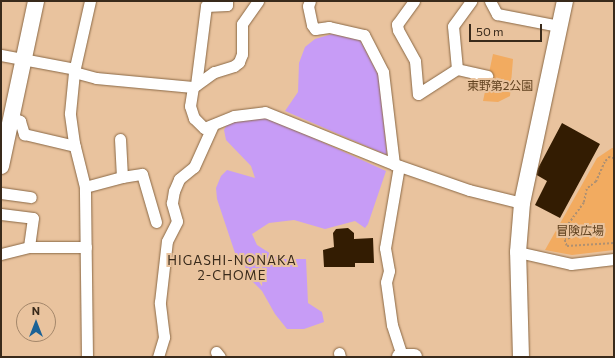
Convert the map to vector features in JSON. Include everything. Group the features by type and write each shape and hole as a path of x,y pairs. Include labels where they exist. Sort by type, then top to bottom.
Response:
{"street":[{"path":"1,166 36,1"},
{"path":"87,357 85,187 75,146 70,113 75,70 90,1"},
{"path":"227,1 227,5 206,6 195,86 190,106 194,118 204,128 234,116 265,112 397,165 469,190 522,203"},
{"path":"1,55 75,70 96,78 195,86 214,72 234,66 239,62 242,54 242,24 258,1"},
{"path":"310,1 308,6 312,25 315,29 329,27 364,35 383,72 397,165 385,248 389,271 386,282 392,325 406,357"},
{"path":"414,1 397,24 415,61 418,94 457,69 487,76"},
{"path":"457,69 453,26 471,1"},
{"path":"490,1 497,14 559,26"},
{"path":"521,357 518,252 522,203 565,1"},
{"path":"11,117 20,121 24,134 75,146"},
{"path":"158,357 164,337 160,302 167,241 177,221 172,203 174,191 179,179 197,162 213,125"},
{"path":"120,139 122,176"},
{"path":"85,187 122,176 142,174 156,222"},
{"path":"1,193 31,197"},
{"path":"1,214 33,218 29,247"},
{"path":"1,254 29,247 86,247"},
{"path":"518,252 571,264 614,259"}],"path":[{"path":"614,159 610,157 605,162 596,182 587,189 584,203 567,226 570,231 581,234 565,240 567,246 614,243"}],"green space":[{"name":"東野第2公園","path":"493,54 513,59 510,96 498,102 483,101"},
{"name":"冒険広場","path":"614,148 614,250 572,255 545,250 597,158"}],"shaded area":[{"path":"332,34 360,40 379,76 387,155 285,111 298,92 299,63 305,47 315,39"},
{"path":"265,116 386,171 368,224 365,228 355,221 325,229 294,220 269,223 252,234 257,245 279,259 306,259 308,303 322,312 324,322 304,329 287,329 275,314 262,291 247,276 245,265 236,256 217,199 216,188 221,176 227,170 255,178 251,166 226,140 224,130 228,122"}],"building":[{"path":"562,123 600,144 560,218 535,205 547,181 535,174"},
{"path":"348,228 354,233 354,239 373,238 374,263 355,263 355,267 324,267 323,250 334,247 333,233 336,229"}],"district":[{"name":"HIGASHI-NONAKA 2-CHOME","path":"232,268"}]}
